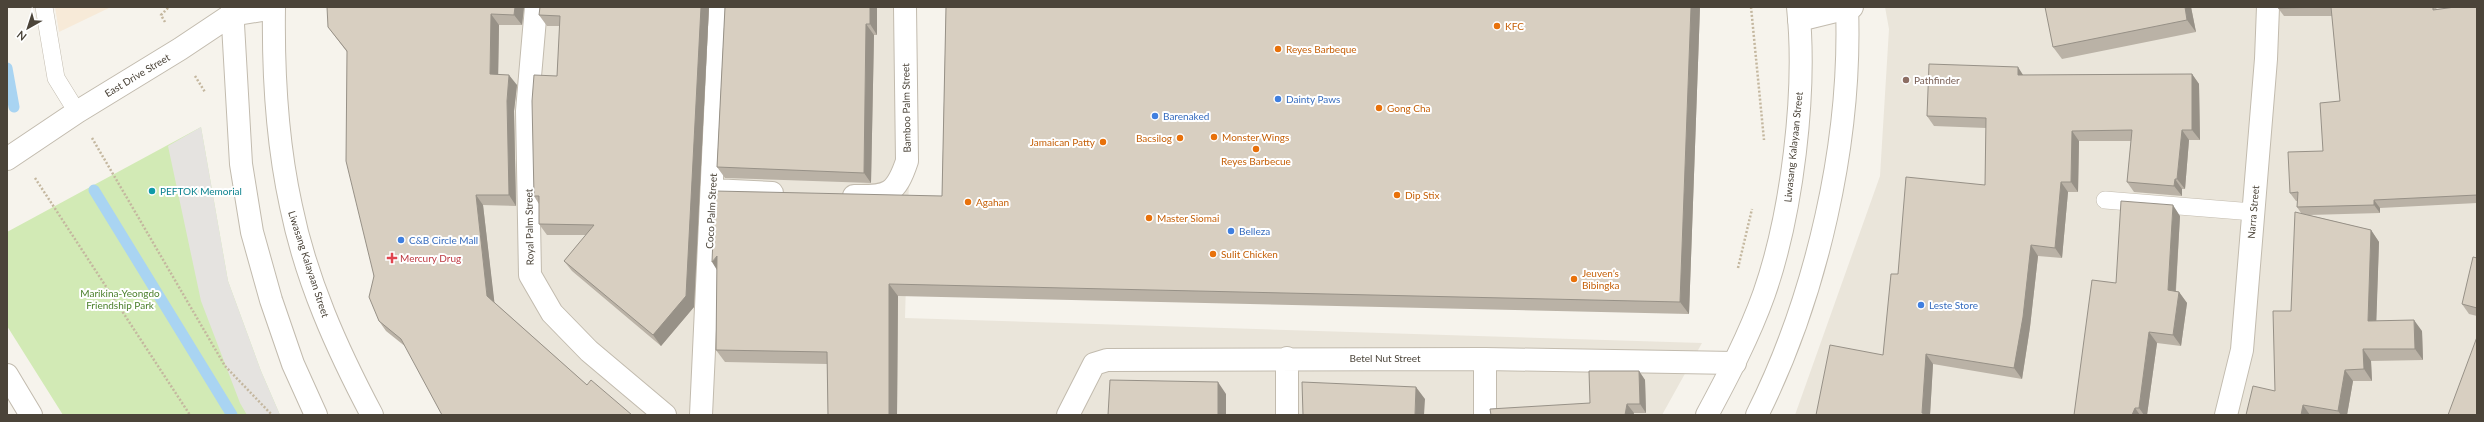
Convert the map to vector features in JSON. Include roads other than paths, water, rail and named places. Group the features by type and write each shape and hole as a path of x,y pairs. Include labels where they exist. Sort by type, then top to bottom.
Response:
{"street":[{"name":"Royal Palm Street","path":"536,7 527,111 530,275 552,313 589,351 666,415"},
{"name":"Coco Palm Street","path":"701,415 720,7"},
{"name":"Bamboo Palm Street","path":"833,195 882,196 894,190 901,179 907,161 905,7"},
{"path":"1757,415 1782,358 1800,309 1829,199 1845,101 1849,7 1799,14"},
{"name":"Narra Street","path":"2226,415 2242,350 2254,212 2268,7"},
{"name":"East Drive Street","path":"12,156 77,112 180,49 232,11 274,8"},
{"name":"Liwasang Kalayaan Street","path":"274,8 277,109 290,206 301,248 331,331 372,415"},
{"path":"232,11 241,164 252,232 270,300 293,364 316,415"},
{"name":"Liwasang Kalayaan Street","path":"1707,415 1735,362 1764,294 1789,192 1799,86 1799,14"},
{"path":"712,190 794,194"},
{"path":"1287,358 1287,415"},
{"path":"1485,358 1485,415"},
{"name":"Betel Nut Street","path":"1068,415 1094,364 1107,360 1485,358 1735,362"},
{"path":"7,374 30,415"}],"lane":[{"path":"44,7 56,78 77,112"},
{"path":"2106,200 2254,212"}],"waterway":[{"path":"7,68 14,107"},
{"path":"94,190 232,415"}],"place":[{"name":"KFC","path":"1497,26"},
{"name":"Reyes Barbeque","path":"1278,49"},
{"name":"Pathfinder","path":"1906,80"},
{"name":"Dainty Paws","path":"1278,99"},
{"name":"Gong Cha","path":"1379,108"},
{"name":"Barenaked","path":"1155,116"},
{"name":"Monster Wings","path":"1214,137"},
{"name":"Bacsilog","path":"1180,138"},
{"name":"Jamaican Patty","path":"1103,142"},
{"name":"Reyes Barbecue","path":"1256,149"},
{"name":"PEFTOK Memorial","path":"152,191"},
{"name":"Dip Stix","path":"1397,195"},
{"name":"Agahan","path":"968,202"},
{"name":"Master Siomai","path":"1149,218"},
{"name":"Belleza","path":"1231,231"},
{"name":"C&B Circle Mall","path":"401,240"},
{"name":"Sulit Chicken","path":"1213,254"},
{"name":"Mercury Drug","path":"392,258"},
{"name":"Jeuven’s Bibingka","path":"1574,279"},
{"name":"Leste Store","path":"1921,305"}],"park label":[{"name":"Marikina-Yeongdo Friendship Park","path":"120,298"}]}
